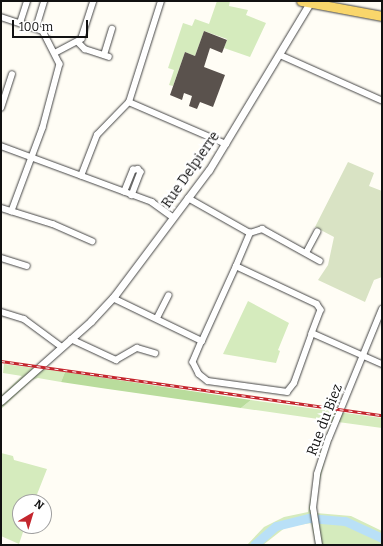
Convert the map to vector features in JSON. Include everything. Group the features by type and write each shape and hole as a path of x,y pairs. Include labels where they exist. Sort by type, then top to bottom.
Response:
{"main road":[{"path":"329,1 382,11"},
{"path":"308,2 382,16"}],"street":[{"path":"20,23 27,1"},
{"path":"36,28 44,1"},
{"path":"55,53 78,42 93,1"},
{"path":"81,176 97,135 129,102 161,1"},
{"name":"Rue Delpierre","path":"1,401 71,339 113,298 188,198 226,144 280,55 308,2"},
{"path":"1,17 44,32 60,65 43,128 12,211"},
{"path":"78,42 85,49 107,56 112,30"},
{"path":"280,55 381,100"},
{"path":"1,108 12,75"},
{"path":"129,102 226,144"},
{"path":"1,146 154,204 173,217"},
{"path":"124,192 133,170 138,169 141,172 132,195"},
{"path":"188,198 250,233 262,229 320,261"},
{"path":"1,208 92,241"},
{"path":"306,253 317,232"},
{"path":"236,266 319,305 321,310 294,384 284,393 206,381 193,362 250,233"},
{"path":"1,258 27,266"},
{"path":"157,318 168,296"},
{"path":"113,298 202,341"},
{"name":"Rue du Biez","path":"319,545 313,514 314,490 324,453 382,309"},
{"path":"1,312 24,319 62,347"},
{"path":"312,333 382,364"},
{"path":"71,339 116,360 137,348 155,353"}],"green space":[{"path":"217,1 230,1 229,6 248,10 246,15 266,23 250,57 224,48 227,39 204,31 195,56 185,52 173,86 169,85 174,70 168,68 183,23 192,26 195,19 209,24"},
{"path":"348,162 374,173 369,186 382,191 382,277 374,280 365,302 318,280 328,265 334,237 315,227"},
{"path":"248,301 289,323 278,350 280,351 276,363 223,354"},
{"path":"4,364 65,372 61,382 38,378 32,380 1,409 1,396 22,376 3,373"},
{"path":"65,372 251,400 241,408 61,382"},
{"path":"251,400 382,418 382,428 338,422 326,455 315,501 316,513 351,516 382,531 382,545 316,545 311,523 286,527 263,545 247,545 264,527 284,517 308,512 320,453 332,421 241,408"},
{"path":"1,453 13,456 14,460 47,469 37,494 12,494 12,534 22,534 19,544 1,536"}],"building":[{"path":"204,31 227,40 222,53 210,48 204,67 225,75 213,107 200,102 197,109 189,106 192,96 184,93 182,100 170,95 185,52 195,56"}],"waterway":[{"path":"254,545 276,526 309,518 345,521 382,538"}],"railway":[{"path":"1,361 382,415"}]}
